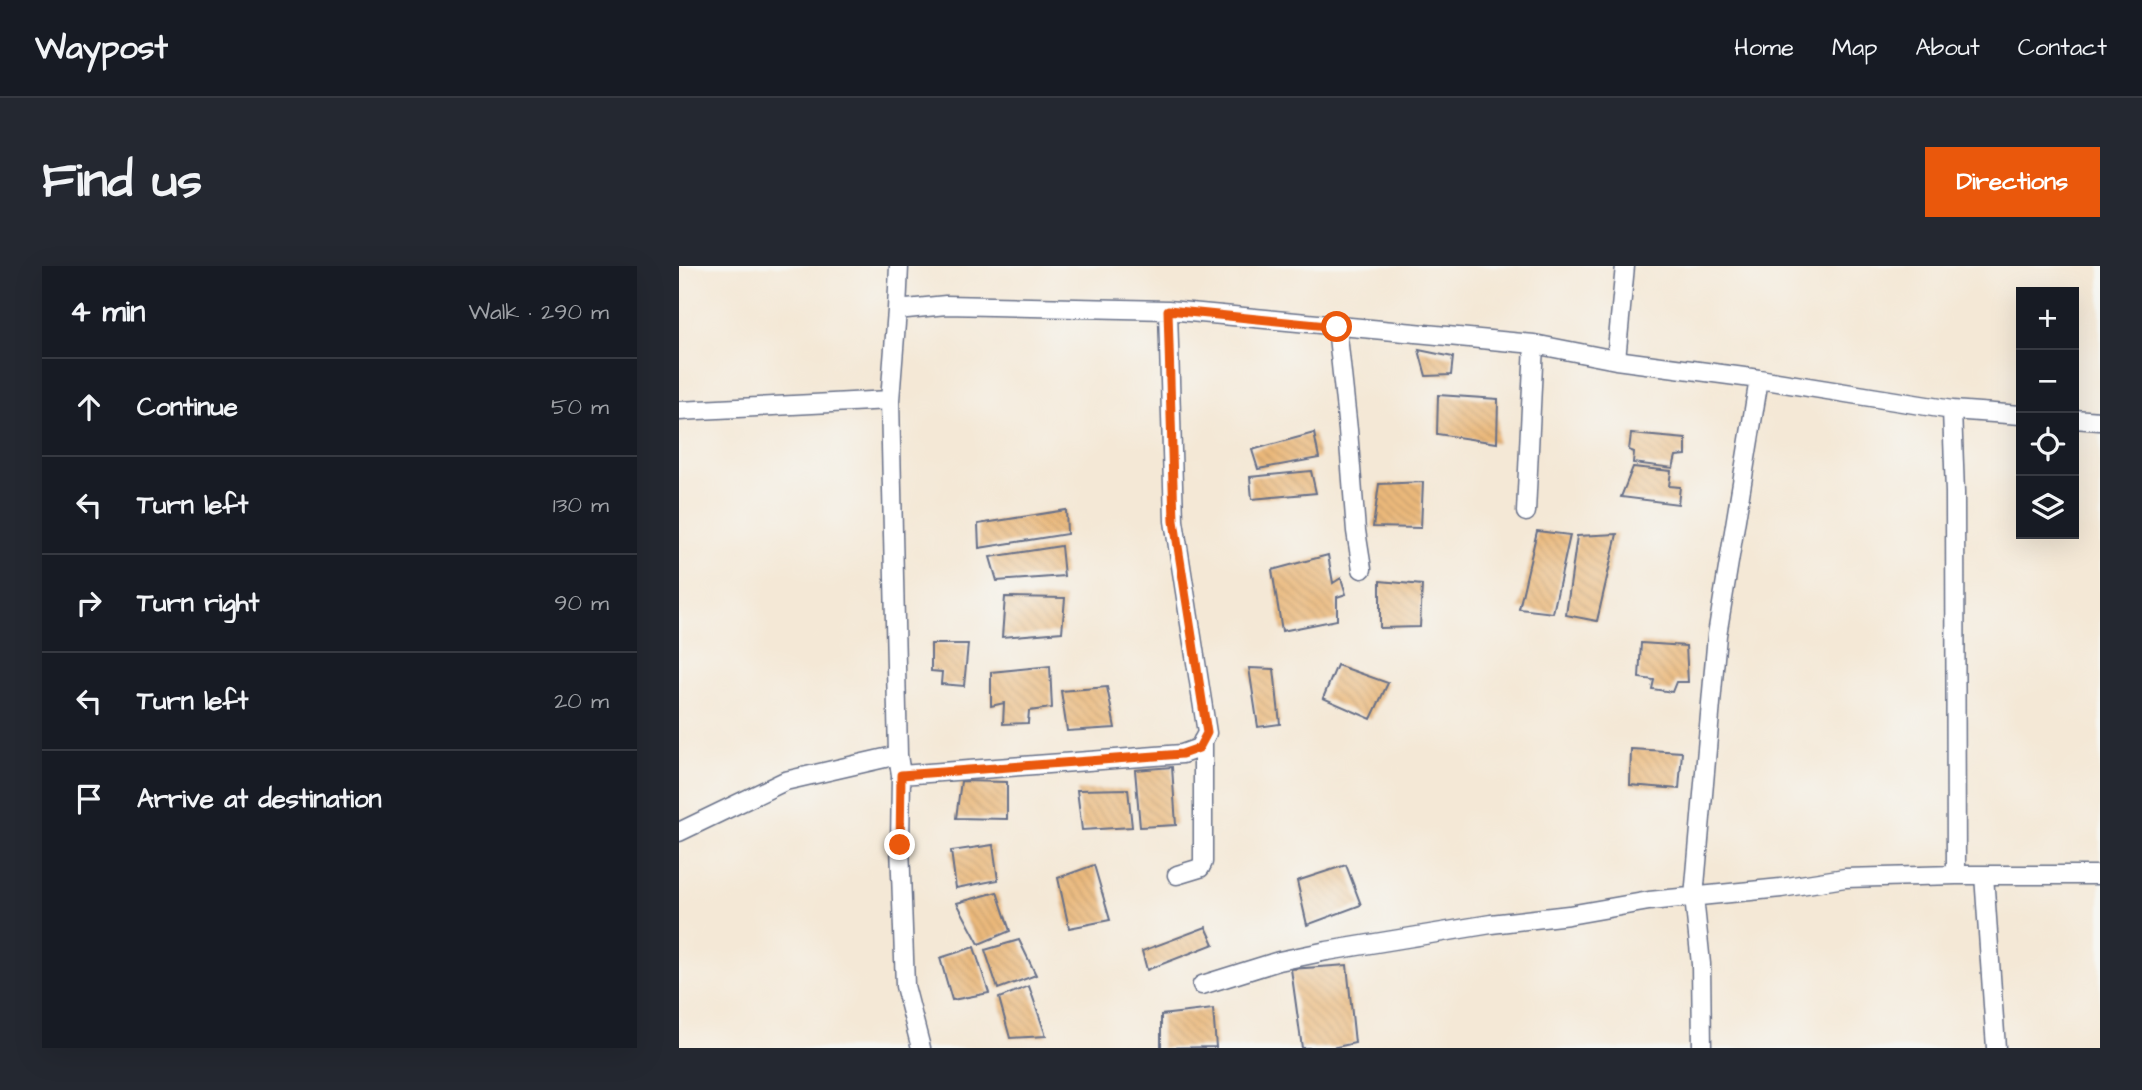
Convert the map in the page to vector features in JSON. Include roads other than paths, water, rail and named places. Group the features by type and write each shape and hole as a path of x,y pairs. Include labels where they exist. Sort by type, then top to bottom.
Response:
{"street":[{"path":"899,266 890,400 898,755 901,775 900,845 905,986 921,1048"},
{"path":"1616,360 1625,266"},
{"path":"897,310 946,305 1168,310 1534,344 1616,360 1759,379 1952,410 2016,415"},
{"path":"901,775 1182,754 1199,748 1207,733 1174,521 1168,310"},
{"path":"1337,327 1362,569"},
{"path":"1526,512 1534,344"},
{"path":"1702,1048 1701,964 1694,897 1717,635 1759,379"},
{"path":"679,411 890,400"},
{"path":"1952,410 1955,493 1956,875"},
{"path":"2079,419 2100,421"},
{"path":"1177,875 1200,868 1203,862 1203,740"},
{"path":"679,832 785,781 898,755"},
{"path":"1984,875 1996,1048"},
{"path":"1202,985 1279,961 1327,950 1649,901 1781,888 1845,878 2100,875"}]}
